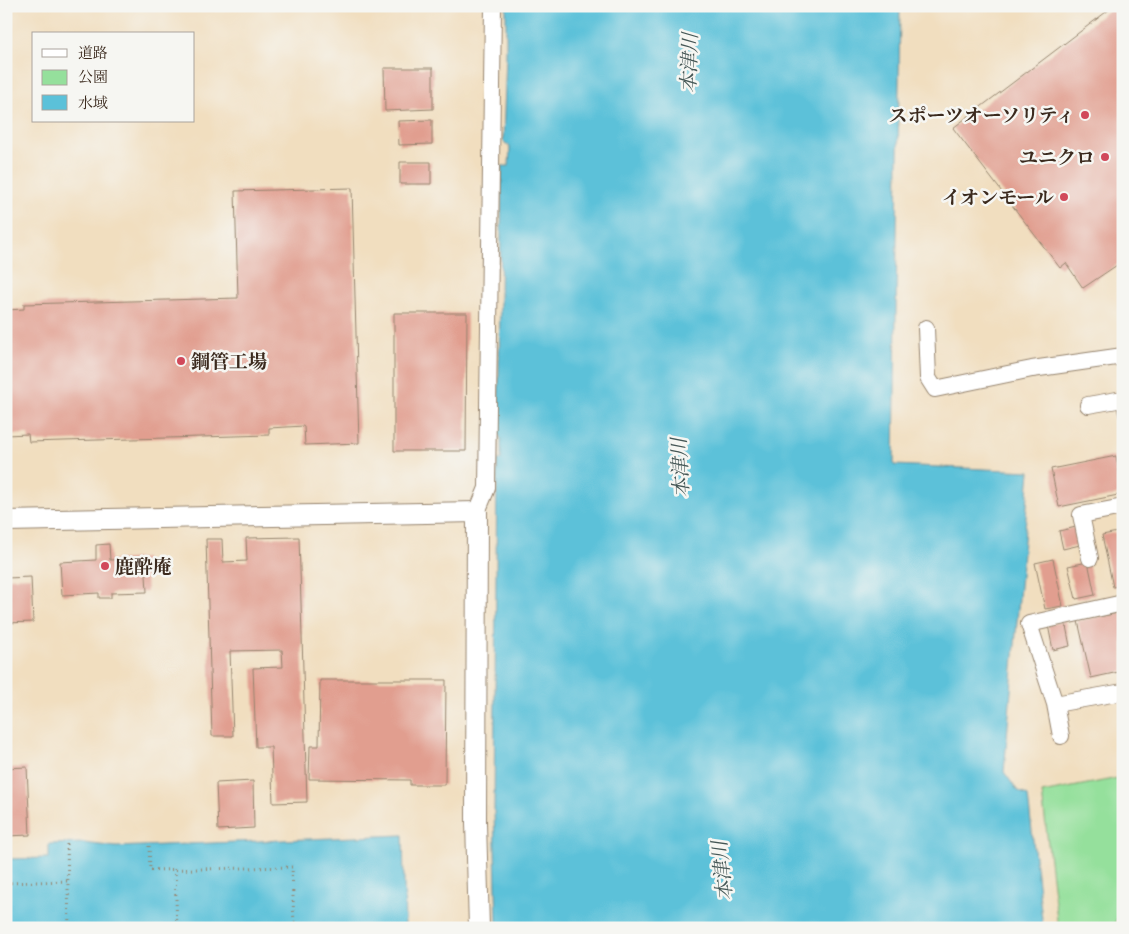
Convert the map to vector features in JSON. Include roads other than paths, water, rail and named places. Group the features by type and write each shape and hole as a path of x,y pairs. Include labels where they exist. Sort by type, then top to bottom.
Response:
{"street":[{"path":"479,928 476,823 477,512 488,488 494,6"},
{"path":"926,328 928,378 935,390 1032,369 1123,356"},
{"path":"1088,405 1123,399"},
{"path":"1090,558 1081,515 1123,507"},
{"path":"6,521 477,512"},
{"path":"1061,736 1055,704 1029,624 1123,603"},
{"path":"1055,704 1123,692"}],"water":[{"name":"本津川","path":"506,6 900,6 894,465 1030,471 1004,772 1017,790 1028,796 1043,928 497,928 494,810 497,460 501,460 501,439 498,434 502,166 509,166 510,147 503,141"},
{"path":"403,835 405,928 6,928 6,859 49,858 49,844 84,843 116,847"}],"place":[{"name":"スポーツオーソリティ","path":"1085,115"},
{"name":"ユニクロ","path":"1105,157"},
{"name":"イオンモール","path":"1064,197"},
{"name":"鋼管工場","path":"181,361"},
{"name":"鹿酔庵","path":"105,566"}]}
